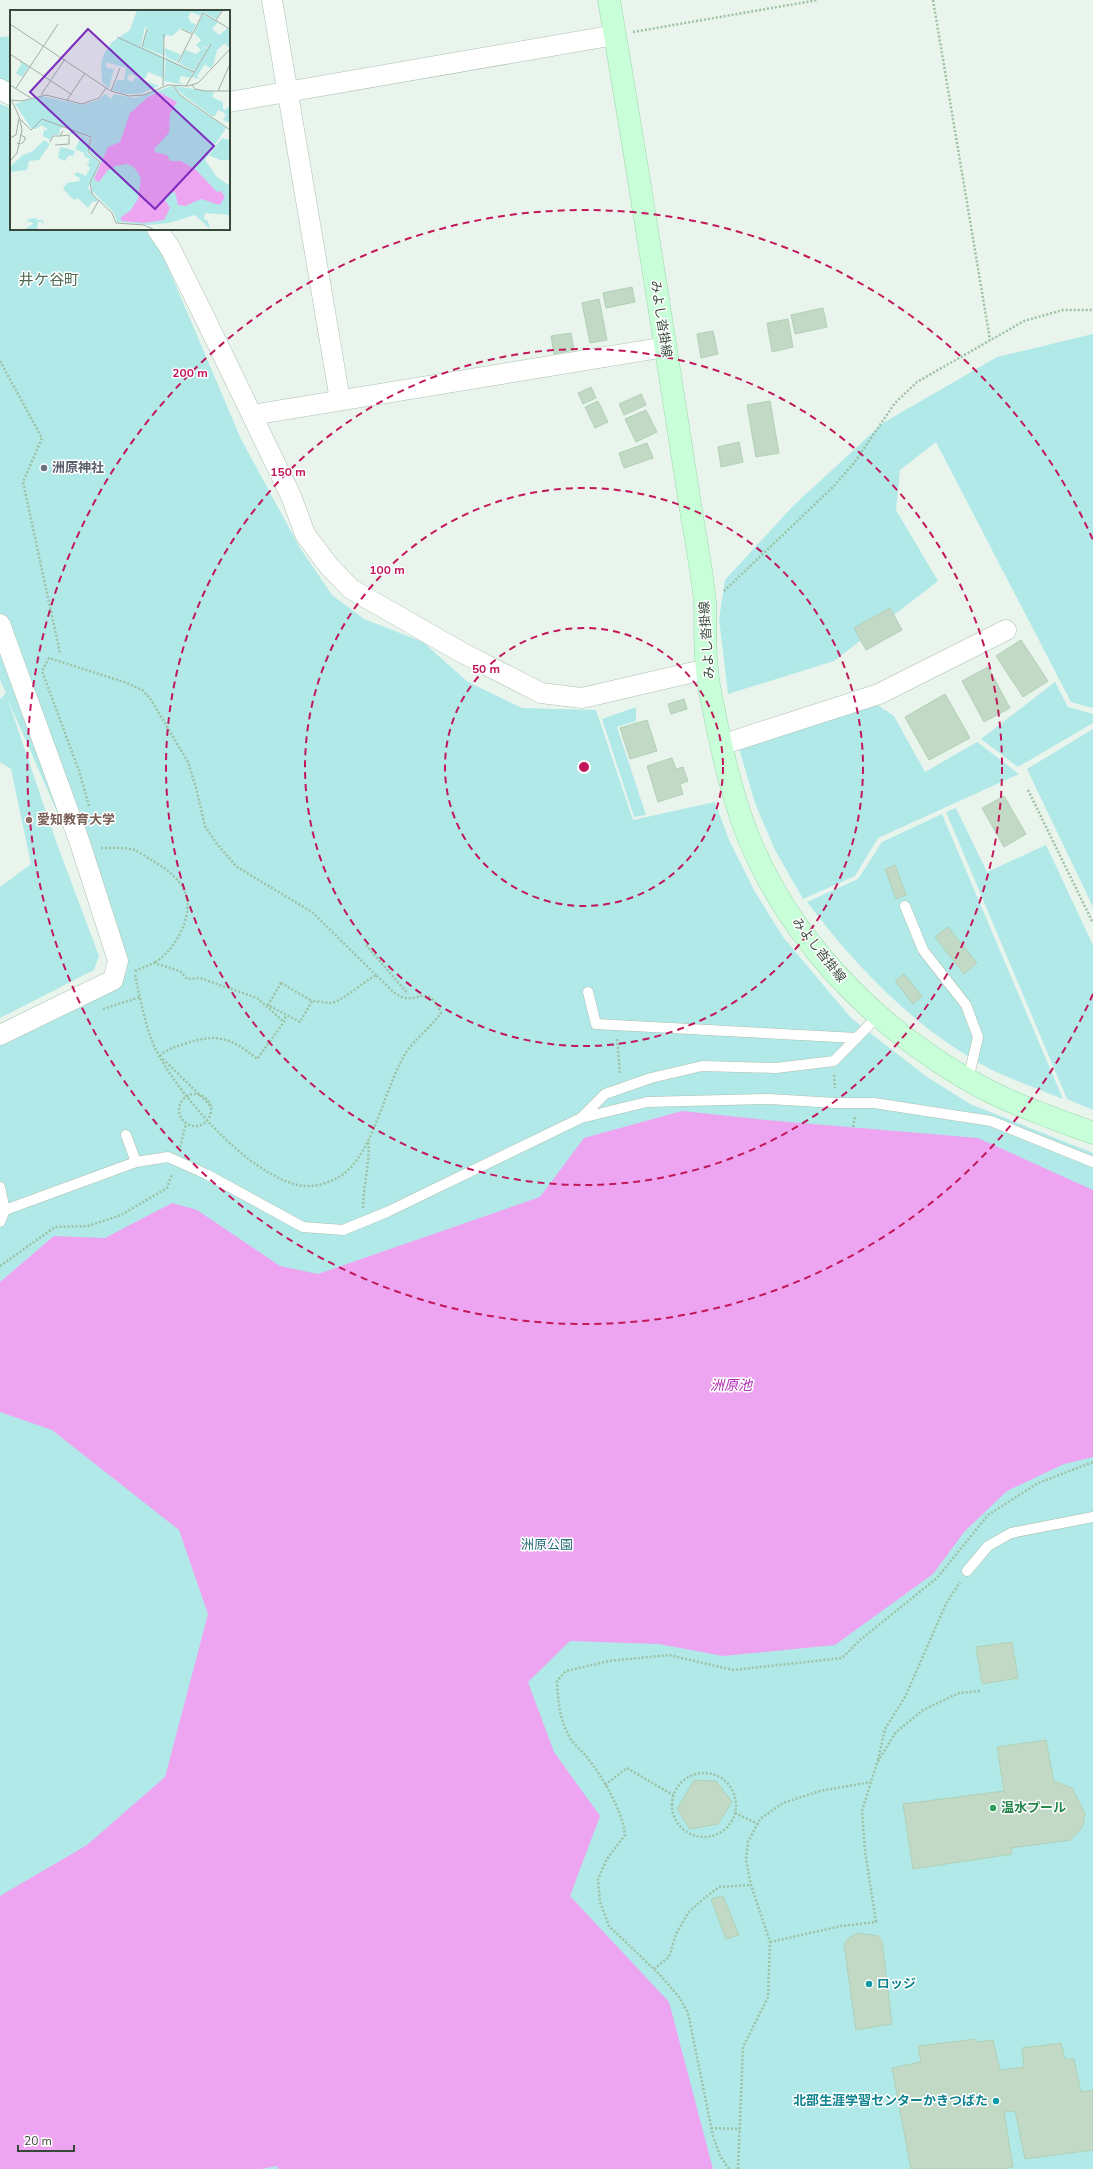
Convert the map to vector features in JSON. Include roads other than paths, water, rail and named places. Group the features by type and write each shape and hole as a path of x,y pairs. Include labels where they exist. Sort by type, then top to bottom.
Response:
{"main road":[{"name":"みよし沓掛線","path":"609,0 666,347 704,599 707,670 721,745 735,798 746,831 769,878 792,917 822,957 878,1016 917,1048 968,1080 1025,1107 1093,1134"}],"street":[{"path":"272,0 340,400"},
{"path":"230,102 615,35"},
{"path":"0,89 10,94"},
{"path":"158,230 170,248 252,415 291,496 305,534 328,565 351,589 458,651 540,693 582,698 707,670"},
{"path":"252,415 666,347"},
{"path":"0,624 80,843 118,961 113,980 0,1035"},
{"path":"721,745 879,694 1006,630"}],"lane":[{"path":"905,906 923,950 966,1005 978,1037 968,1080"},
{"path":"588,992 596,1024 857,1038"},
{"path":"580,1118 605,1094 651,1078 702,1066 776,1068 834,1061 878,1016"},
{"path":"5,1210 136,1162 168,1157 206,1174 303,1227 343,1230 387,1212 580,1118 647,1102 769,1099 836,1103 874,1103 991,1121 1093,1162"},
{"path":"126,1136 136,1162"},
{"path":"0,1187 5,1210 0,1222"},
{"path":"967,1571 988,1546 1011,1533 1093,1517"}],"water":[{"name":"洲原池","path":"682,1111 766,1120 978,1138 1093,1190 1093,1457 1064,1464 1007,1491 965,1531 933,1574 835,1645 723,1656 659,1644 570,1641 528,1682 554,1752 600,1816 570,1896 669,2002 713,2169 279,2169 276,2166 262,2169 0,2169 0,1896 87,1845 165,1777 208,1614 179,1530 52,1430 0,1412 0,1282 54,1236 105,1238 172,1203 197,1210 280,1266 318,1274 540,1197 584,1138"}],"place":[{"name":"洲原神社","path":"44,468"},
{"name":"愛知教育大学","path":"29,820"},
{"name":"温水プール","path":"993,1808"},
{"name":"ロッジ","path":"869,1984"},
{"name":"北部生涯学習センターかきつばた","path":"996,2101"}],"district":[{"name":"井ケ谷町","path":"49,280"}],"park label":[{"name":"洲原公園","path":"547,1545"}]}
